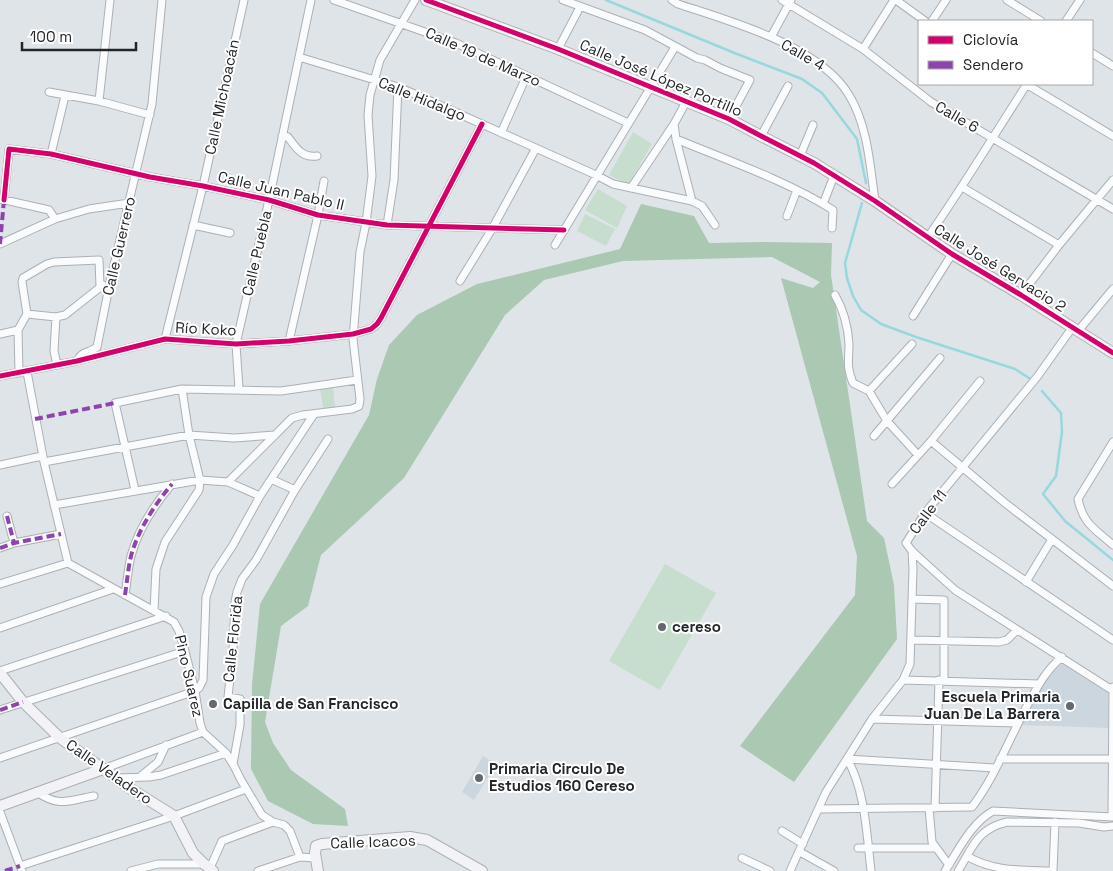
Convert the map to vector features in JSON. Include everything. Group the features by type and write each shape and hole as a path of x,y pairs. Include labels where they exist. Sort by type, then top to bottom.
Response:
{"street":[{"path":"99,101 110,0"},
{"name":"Calle Guerrero","path":"77,361 81,354 94,350 97,347 110,282 150,115 162,0"},
{"name":"Calle Michoacán","path":"165,339 203,186 244,0"},
{"name":"Calle Puebla","path":"239,389 236,344 269,200 311,0"},
{"name":"Calle 19 de Marzo","path":"334,0 456,42 526,77 628,123"},
{"path":"228,482 292,418 352,409 359,406 360,399 353,353 353,334 360,252 372,176 368,115 370,95 380,60 415,0"},
{"name":"Calle José López Portillo","path":"426,0 558,49 728,119 800,156 875,201"},
{"path":"563,0 645,30 698,58 750,80 728,119"},
{"name":"Calle 4","path":"672,0 771,37 820,63 838,78 850,95 866,140 875,201"},
{"path":"691,8 696,0"},
{"path":"863,48 895,0 924,20"},
{"path":"933,20 946,0"},
{"path":"1007,0 1039,20"},
{"path":"1067,20 1080,0"},
{"path":"771,37 787,1"},
{"name":"Calle 6","path":"787,1 863,48 931,102 1113,209"},
{"path":"558,49 580,7"},
{"path":"554,245 675,46"},
{"path":"1093,54 1113,66"},
{"name":"Calle Hidalgo","path":"299,57 398,87 613,184 692,201"},
{"path":"500,133 526,77"},
{"path":"928,237 962,188 992,137 1026,85"},
{"path":"1029,85 1113,136"},
{"path":"761,136 788,86"},
{"path":"387,225 394,180 398,87"},
{"path":"49,92 99,101 150,115"},
{"path":"51,154 65,96"},
{"path":"631,188 674,124 686,102"},
{"name":"Río Koko","path":"0,376 77,361 165,339 236,344 289,341 353,334 371,329 377,324 482,124"},
{"path":"674,124 692,201 702,206 715,226"},
{"path":"800,156 813,125"},
{"path":"282,136 288,137 299,151 305,155 318,156"},
{"path":"676,139 797,190 823,204 833,210 832,228"},
{"path":"460,281 492,229 536,148"},
{"name":"Calle Juan Pablo II","path":"2,200 9,149 51,154 269,200 318,216 387,225 564,230"},
{"path":"823,204 834,176"},
{"path":"1021,295 1113,180"},
{"path":"289,341 318,216 324,181"},
{"path":"962,188 1059,246"},
{"path":"786,216 797,190"},
{"path":"2,200 49,210 56,219"},
{"name":"Calle José Gervacio 2","path":"875,201 952,254 1021,295 1113,354"},
{"path":"0,244 56,219 89,209 129,203"},
{"path":"193,225 230,233"},
{"path":"913,316 952,254"},
{"path":"19,373 18,330 27,314 23,278 47,264 99,260 100,286"},
{"path":"27,314 56,317 65,315 100,286 110,282"},
{"name":"Calle 11","path":"1112,689 955,590 912,551 906,543 925,513 1075,330 1113,289"},
{"path":"835,295 845,314 848,344 847,363 853,383 869,391 887,421 918,455"},
{"path":"56,317 54,351 57,365"},
{"path":"0,334 18,330"},
{"path":"869,391 912,344"},
{"path":"874,436 940,358"},
{"path":"0,584 68,563 43,459 27,372"},
{"path":"135,490 115,403 182,390 291,390 357,380"},
{"path":"892,484 931,441 980,381"},
{"path":"154,610 156,569 165,542 199,490 200,480 189,435 182,390"},
{"path":"0,758 200,688 203,680 206,597 210,585 260,496 314,414"},
{"path":"0,465 125,448 189,435 234,438 275,435"},
{"name":"Calle Florida","path":"234,764 240,725 240,699 228,697 233,650 234,602 242,579 256,560 295,490 328,439"},
{"path":"931,441 1113,586"},
{"path":"1113,442 1078,499 1080,512 1086,521 1113,545"},
{"path":"271,479 295,490"},
{"path":"54,505 200,480 228,482 260,496"},
{"path":"125,595 131,556 140,533 160,497 172,484"},
{"path":"925,513 1113,640"},
{"path":"7,516 14,543"},
{"path":"0,548 14,543 61,534"},
{"path":"1026,582 1052,539"},
{"path":"790,871 804,844 826,792 872,719 903,680 910,664 912,640 912,551"},
{"name":"Pino Suarez","path":"68,563 174,622 186,651 203,732 226,752 262,815 284,825 290,831 300,857"},
{"path":"0,628 113,589"},
{"path":"912,599 944,600 942,680 937,722 936,765 930,836 947,868 984,816 993,811 1112,816 1112,689"},
{"path":"0,672 166,616"},
{"path":"912,640 999,642 1007,640 1017,630"},
{"path":"0,710 186,651"},
{"path":"820,808 972,807 1000,759 1039,684 1047,671 1062,657"},
{"name":"Calle Veladero","path":"0,672 23,702 60,738 174,816 193,853 209,868"},
{"path":"903,680 1039,684"},
{"path":"872,719 1018,723"},
{"path":"0,806 203,732"},
{"path":"141,776 158,762 166,745"},
{"path":"117,778 149,777 226,752"},
{"path":"846,759 995,768"},
{"path":"846,759 854,771 862,808 870,871"},
{"path":"1000,759 1112,764"},
{"path":"0,812 21,868 174,816 246,789"},
{"path":"38,792 49,800 60,802 94,796"},
{"path":"131,871 158,864 209,868 222,841 274,822"},
{"path":"958,871 981,834 989,827 1007,822 1055,822 1104,827 1113,826"},
{"path":"1053,871 1055,822"},
{"path":"782,831 804,844"},
{"name":"Calle Icacos","path":"316,858 316,846 322,844 410,837 426,840 482,871"},
{"path":"858,848 935,848"},
{"path":"800,852 834,871"},
{"path":"967,856 976,862 996,869 1048,871"},
{"path":"258,871 300,857 316,858 318,871"},
{"path":"742,858 770,871"}],"shaded area":[{"name":"Escuela Primaria Juan De La Barrera","path":"1063,663 1108,692 1108,728 1021,725 1050,673"},
{"name":"Primaria Circulo De Estudios 160 Cereso","path":"483,756 496,764 474,800 462,792"}],"green space":[{"path":"633,132 652,144 628,185 609,175"},
{"path":"598,189 627,206 617,228 585,210"},
{"path":"641,204 694,216 709,243 832,243 831,275 867,521 884,538 894,585 897,639 794,782 740,746 855,595 857,556 781,278 813,288 820,282 772,257 623,261 544,280 505,315 404,478 321,555 308,606 281,626 265,722 273,743 291,770 345,809 348,826 313,824 268,801 251,769 252,685 260,604 369,415 377,379 389,345 417,315 477,284 620,249"},
{"path":"585,214 615,229 606,246 577,231"},
{"path":"333,387 335,408 323,408 320,388"},
{"name":"cereso","path":"665,564 716,593 660,690 609,661"}],"waterway":[{"path":"606,0 802,79 822,93 857,139 866,183"},
{"path":"862,203 845,263 847,278 853,296 861,310 881,324 1015,369 1029,378"},
{"path":"1042,391 1061,413 1062,432 1056,476 1043,494 1065,521 1113,560"}],"marked path":[{"path":"0,244 4,200"},
{"path":"35,419 115,403"},
{"path":"125,595 134,546 153,509 172,484"},
{"path":"7,516 14,543"},
{"path":"0,548 14,543 61,534"},
{"path":"0,710 23,702"},
{"path":"5,871 20,866"}],"cycle path":[{"path":"426,0 558,49 729,119 814,163 875,201 952,254 1113,353"},
{"path":"0,376 77,361 165,339 236,344 289,341 353,334 371,329 381,318 482,124"},
{"path":"4,200 9,149 51,154 150,177 269,200 318,215 387,225 564,230"}],"place":[{"name":"cereso","path":"662,627"},
{"name":"Capilla de San Francisco","path":"213,704"},
{"name":"Escuela Primaria Juan De La Barrera","path":"1070,706"},
{"name":"Primaria Circulo De Estudios 160 Cereso","path":"479,778"}]}
